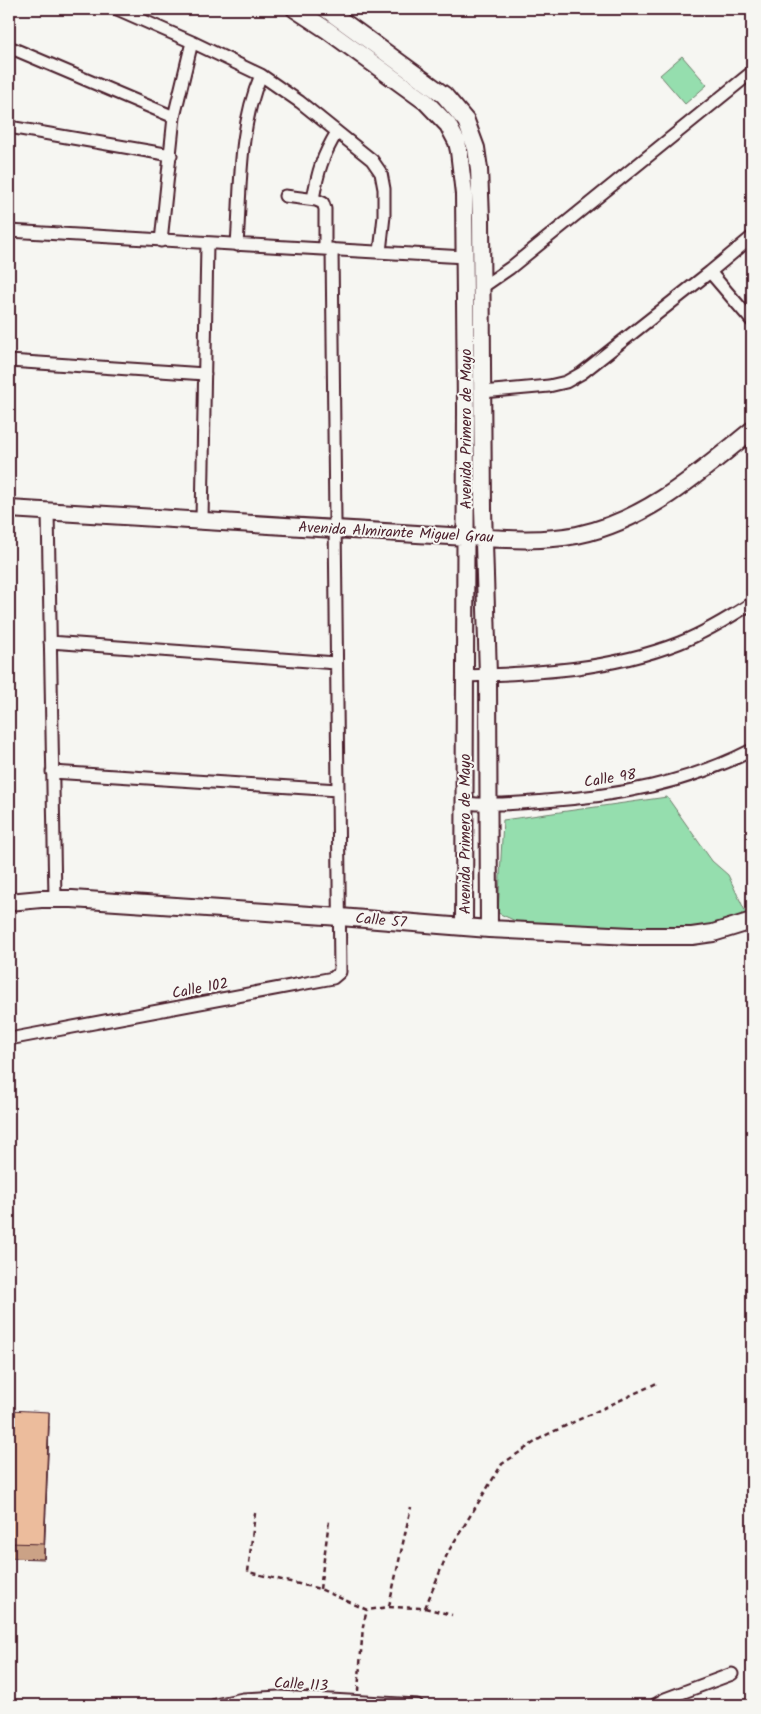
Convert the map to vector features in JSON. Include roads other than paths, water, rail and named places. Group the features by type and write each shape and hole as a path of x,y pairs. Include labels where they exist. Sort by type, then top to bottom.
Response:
{"street":[{"path":"117,9 261,75 300,102 372,160 381,173 385,198 380,252"},
{"name":"Avenida Primero de Mayo","path":"296,9 426,102 448,126 457,142 461,162 464,194 465,257 464,927"},
{"name":"Avenida Primero de Mayo","path":"326,9 431,84 453,104 466,121 476,148 479,169 482,288 482,392 488,675 488,929"},
{"path":"161,241 174,117 192,42"},
{"path":"9,47 174,117"},
{"path":"482,288 510,268 752,72"},
{"path":"237,245 245,135 249,110 261,75"},
{"path":"9,127 171,155"},
{"path":"285,196 313,199 322,158 338,132"},
{"name":"Calle 102","path":"9,1039 333,978 338,975 340,969 340,917 328,249 326,209 323,203 313,199"},
{"path":"9,231 207,244 465,257"},
{"path":"482,392 549,386 566,382 582,373 752,237"},
{"path":"202,520 207,244"},
{"path":"710,272 752,321"},
{"path":"9,361 205,374"},
{"name":"Avenida Almirante Miguel Grau","path":"9,509 466,537 556,538 576,535 614,524 644,510 675,491 752,430"},
{"path":"48,512 54,898"},
{"path":"465,676 555,672 634,657 679,642 722,621 752,603"},
{"path":"50,642 336,663"},
{"name":"Calle 98","path":"465,803 488,805 584,798 651,787 720,765 752,750"},
{"path":"52,772 338,790"},
{"name":"Calle 57","path":"9,902 54,898 488,929 679,937 713,933 752,922"},
{"path":"655,1705 665,1699 732,1674"},
{"name":"Calle 113","path":"215,1705 279,1697 415,1705"}]}
